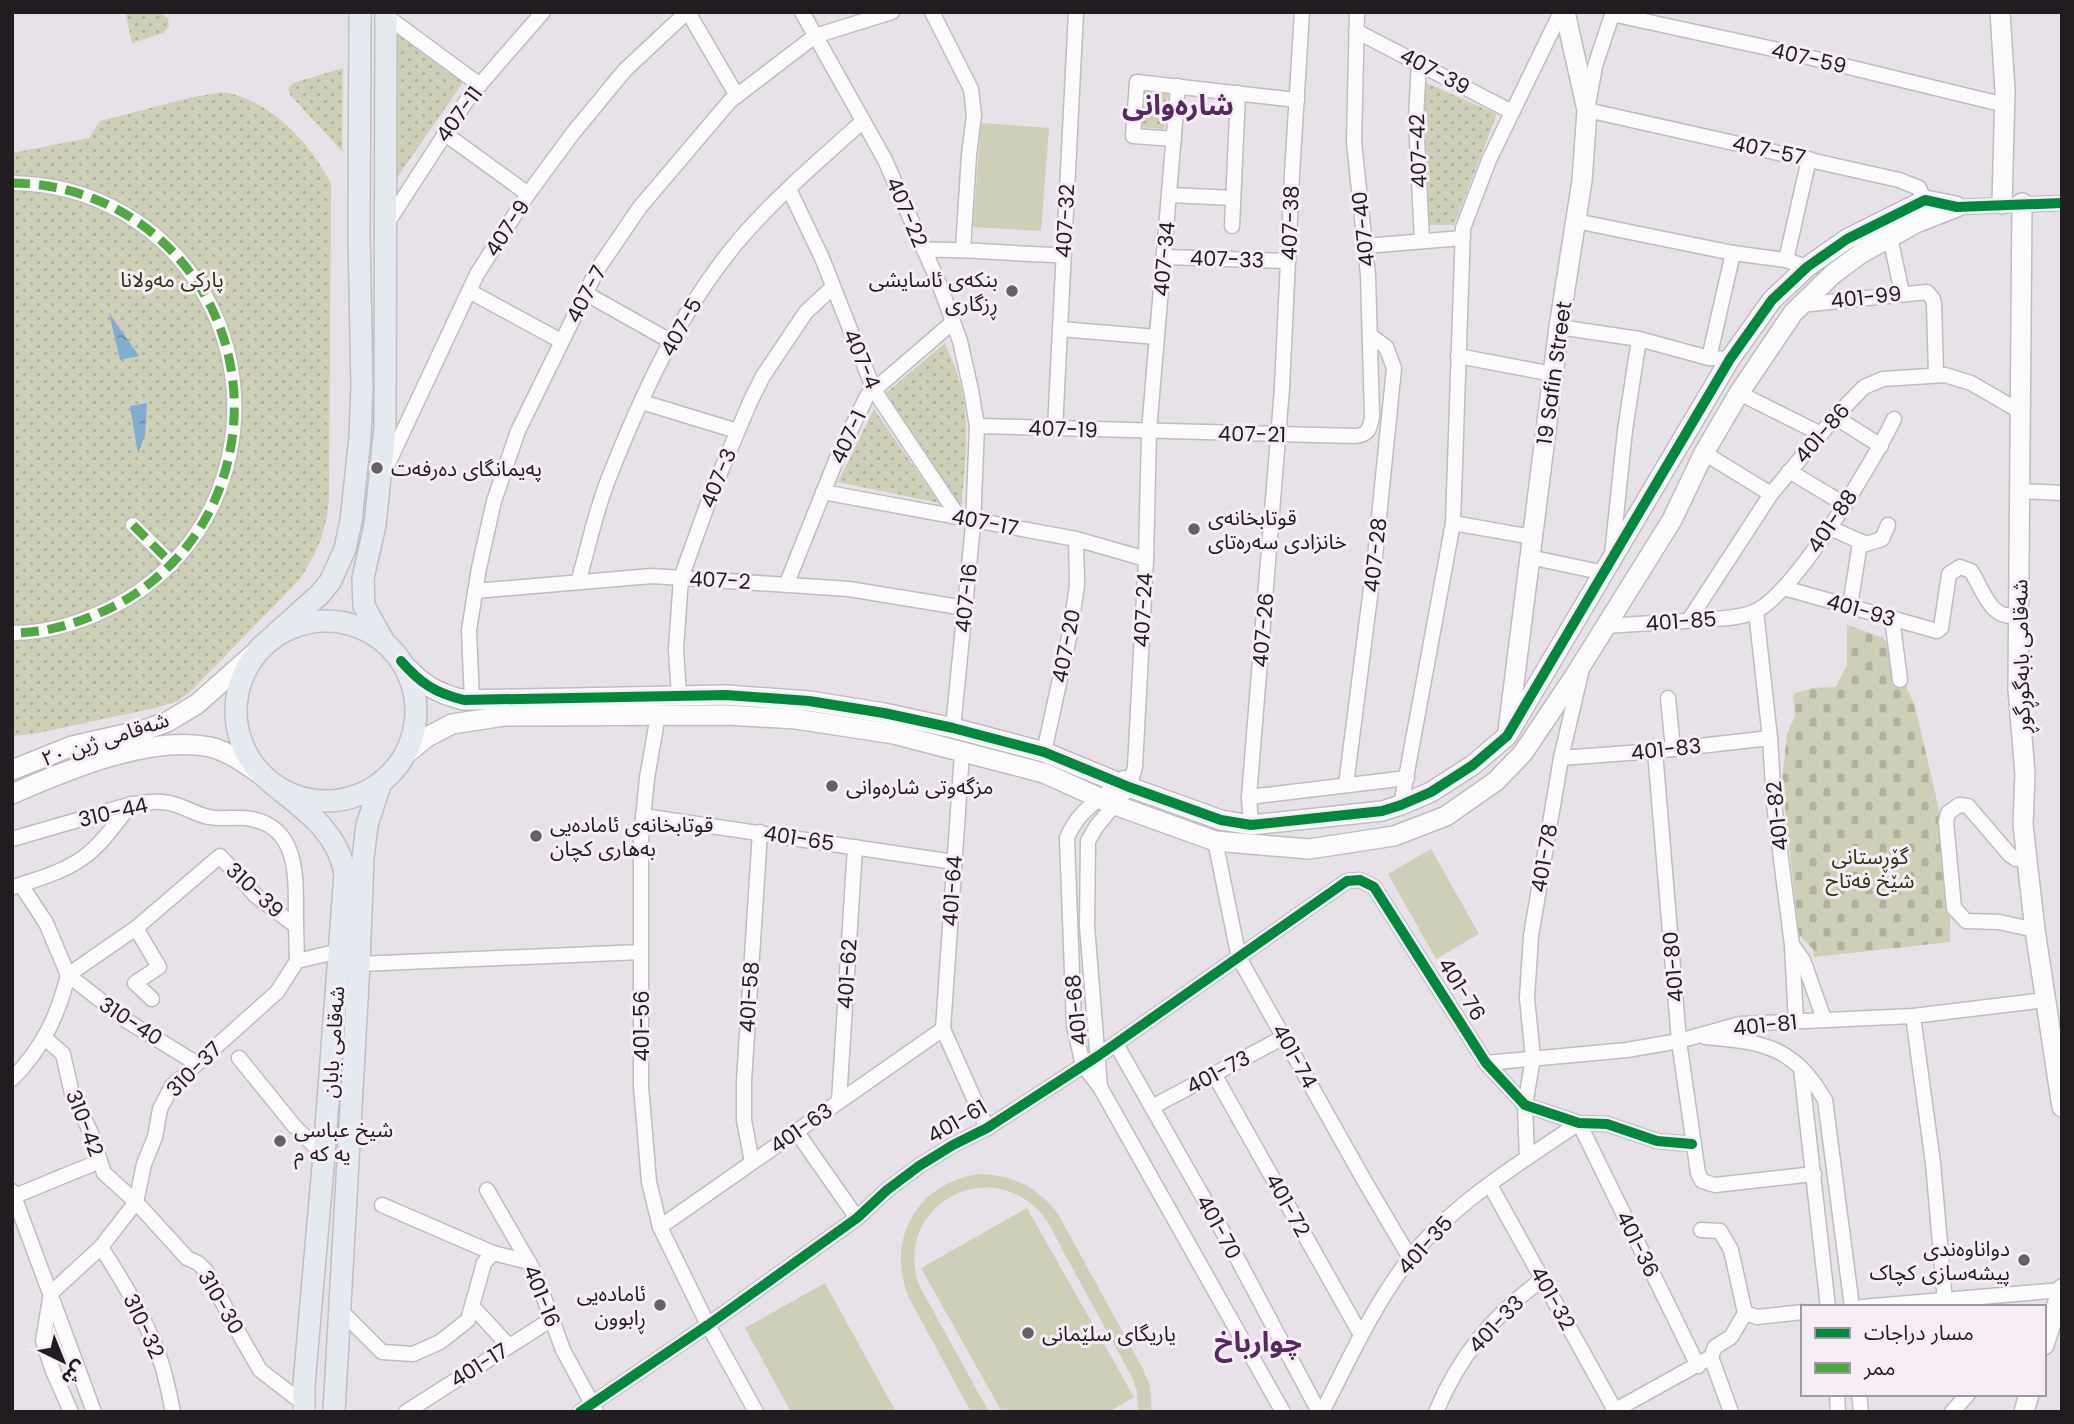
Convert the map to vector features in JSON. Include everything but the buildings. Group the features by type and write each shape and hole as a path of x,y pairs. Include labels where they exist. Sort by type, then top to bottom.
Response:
{"main road":[{"path":"360,12 359,236 362,387 360,437 351,520 345,549 330,582 259,649 240,687 236,707 238,727 253,764 270,782 294,795 317,801 339,800 361,794 381,782 406,754 414,731 416,707 412,683 401,661 384,642 363,606 363,578 375,525 385,427 386,14"},
{"path":"259,649 297,626 320,622 343,623 365,630 384,642"},
{"name":"شەقامی بابان","path":"270,782 316,818 339,851 345,874 304,1408"},
{"name":"شەقامی بابان","path":"334,1412 364,841 381,782"}],"street":[{"name":"407-11","path":"387,224 444,133 480,85 543,12"},
{"path":"687,12 737,96"},
{"name":"407-9","path":"380,481 477,274 528,194 573,133 625,70 687,12"},
{"name":"407-22","path":"802,12 885,160 924,250 963,354 977,426"},
{"name":"407-7","path":"472,701 469,630 495,501 518,431 597,270 640,207 737,96 815,36 892,12"},
{"path":"932,12 971,89 974,115 963,248"},
{"name":"407-32","path":"1055,429 1076,12"},
{"name":"407-38","path":"1278,435 1302,12"},
{"name":"407-40","path":"1355,436 1364,435 1370,429 1372,417 1365,246 1354,142 1357,12"},
{"path":"1401,805 1452,523 1463,229 1489,160 1563,12"},
{"name":"19 Safin Street","path":"1507,736 1559,327 1583,181 1587,110 1563,12"},
{"name":"شەقامی بابەگوڕگوڕ","path":"2000,12 2021,412 2018,689 2025,774 2023,825 2035,930 2062,1107"},
{"path":"1587,110 1595,66 1613,13"},
{"name":"407-59","path":"1613,13 2005,105"},
{"path":"386,14 480,85"},
{"name":"407-39","path":"1356,31 1513,112"},
{"name":"407-42","path":"1419,62 1416,118 1422,241"},
{"path":"1174,139 1133,136 1137,82 1297,100"},
{"name":"407-34","path":"1149,431 1178,86"},
{"path":"1232,226 1238,93"},
{"name":"407-57","path":"1587,110 1916,185 1927,208"},
{"name":"407-5","path":"578,582 607,482 642,402 687,312 739,240 789,189 863,121"},
{"path":"444,133 528,194"},
{"path":"1786,260 1809,159"},
{"path":"12,183 72,191 108,204 148,229 182,260 208,298 226,341 235,386 234,432 225,478 206,520 172,564 144,589 104,612 61,627 12,633"},
{"name":"407-4","path":"789,189 822,258 874,390 958,516"},
{"path":"1170,195 1233,198"},
{"path":"401,661 416,678 429,687 449,696 472,701 726,695 809,701 884,713 1044,752 1124,785 1221,820 1251,825 1382,811 1432,792 1473,765 1507,736 1730,359 1772,300 1807,267 1847,239 1927,208 2062,203"},
{"path":"406,754 427,737 452,724 477,719 504,716 727,715 835,724 894,734 1044,773 1106,801 1215,841 1309,849 1394,835 1446,816 1496,781 1523,753 1672,520 1704,453 1739,393 1800,304 1839,269 1890,237 1927,208"},
{"path":"1576,221 1733,253 1786,260 1807,267"},
{"path":"1890,237 1902,293"},
{"path":"1365,246 1463,238"},
{"path":"924,250 963,248 1013,255 1063,256"},
{"path":"1709,358 1733,253"},
{"name":"407-33","path":"1165,257 1288,261"},
{"name":"407-3","path":"679,697 676,649 681,578 712,492 759,384 806,312 833,288"},
{"path":"469,291 561,341"},
{"name":"401-99","path":"1800,304 1922,291 1930,295 1934,304 1936,374"},
{"path":"585,293 672,342"},
{"name":"407-1","path":"787,583 837,458 867,396 953,322"},
{"path":"1559,327 1639,339 1709,358 1730,359"},
{"path":"1060,330 1157,337"},
{"name":"407-28","path":"1346,785 1375,557 1394,368 1387,348 1370,335"},
{"path":"1609,566 1639,339"},
{"path":"1458,356 1553,374"},
{"name":"401-86","path":"1689,620 1771,494 1859,391 1876,381 1936,374 1963,380 2021,412"},
{"path":"1739,393 1821,435"},
{"path":"642,402 737,430"},
{"path":"1835,417 1881,446"},
{"name":"401-88","path":"1756,611 1784,588 1828,527 1881,446 1894,419"},
{"name":"407-19","path":"977,426 1149,431"},
{"name":"407-16","path":"953,728 974,519 977,426"},
{"name":"407-21","path":"1149,431 1355,436"},
{"name":"407-24","path":"1124,785 1135,767 1146,559 1149,431"},
{"name":"407-26","path":"1251,825 1249,797 1278,435"},
{"path":"1704,453 1771,494"},
{"path":"1789,471 1844,504"},
{"path":"2021,491 2062,493"},
{"name":"407-17","path":"823,492 1076,539 1146,559"},
{"path":"1646,501 1672,520"},
{"path":"1452,523 1532,537"},
{"path":"133,525 172,564"},
{"path":"1828,527 1866,544 1877,542 1885,535 1888,525"},
{"name":"407-20","path":"1044,752 1070,633 1077,585 1076,539"},
{"path":"1850,606 1860,542"},
{"path":"1529,557 1609,566"},
{"name":"401-93","path":"1784,588 1934,631 1938,630 1949,573 1960,567 1971,571 1994,610 2009,617 2020,615"},
{"name":"407-2","path":"475,591 652,576 849,589 965,608"},
{"name":"401-85","path":"1605,626 1738,617 1756,611"},
{"name":"401-82","path":"1756,611 1770,738 1774,804 1792,945 1796,1021"},
{"path":"1892,618 1900,680"},
{"name":"شەقامی ژین ٢٠","path":"12,771 72,746 167,722 197,704 259,649"},
{"name":"401-78","path":"1527,1158 1525,1105 1533,1058 1527,998 1531,936 1561,758 1584,661"},
{"path":"1668,698 1673,749"},
{"name":"401-56","path":"657,715 643,816 641,1086 649,1182 660,1227 708,1325 756,1412"},
{"name":"401-83","path":"1561,758 1770,738"},
{"name":"شەقامی ژین ٢٠","path":"12,794 87,763 152,748 190,745 212,748 232,756 270,782"},
{"name":"401-80","path":"1655,751 1679,1041 1698,1173 1702,1181 1714,1185 1814,1174"},
{"name":"401-64","path":"943,1029 962,753"},
{"path":"1249,797 1407,778"},
{"name":"401-68","path":"1100,1087 1083,1065 1074,1026 1067,838 1077,819 1106,801 1124,785"},
{"name":"401-68","path":"1100,1087 1087,926 1088,841 1106,801"},
{"name":"310-44","path":"12,839 131,804 164,802 176,804 205,817 253,819 273,827 287,843 294,861 296,926"},
{"path":"12,1079 46,1038 62,1000 68,975 46,923 17,886 42,878 83,858 131,804"},
{"path":"2027,858 2016,859 2009,854 1968,806 1959,805 1948,813 1946,822 1954,908 1958,915 1966,921 1999,922 2035,930"},
{"name":"401-65","path":"643,816 954,862"},
{"name":"401-58","path":"752,1162 744,1120 744,1081 760,832"},
{"name":"401-74","path":"1215,841 1240,958 1410,1258"},
{"name":"401-62","path":"839,1101 855,847"},
{"name":"310-39","path":"136,928 220,856 256,896 296,926 297,961"},
{"name":"401-61","path":"590,1409 858,1218 887,1190 919,1166 987,1128 1098,1056 1347,881 1360,880 1374,887"},
{"name":"401-76","path":"1374,887 1486,1063 1525,1105"},
{"path":"68,975 136,928 159,967 135,983 152,999"},
{"path":"1792,945 1803,960 1824,1019"},
{"path":"297,961 340,951"},
{"path":"359,964 641,952"},
{"name":"310-37","path":"136,1202 144,1164 155,1137 164,1098 172,1086 277,992 297,961"},
{"name":"310-40","path":"68,975 127,1021 196,1063"},
{"name":"401-81","path":"1486,1063 1627,1050 1679,1041 1740,1024 1913,1016 2045,1000"},
{"path":"1913,1016 1933,1163 1945,1301"},
{"path":"943,1029 987,1128"},
{"name":"401-63","path":"660,1227 943,1029"},
{"name":"401-73","path":"1152,1107 1284,1037"},
{"path":"1696,1037 1738,1040 1769,1046 1801,1068 1816,1084 1825,1100 1852,1305"},
{"name":"310-42","path":"46,1038 63,1054 72,1094 90,1131 104,1173 136,1202"},
{"name":"401-70","path":"1116,1044 1321,1412"},
{"path":"239,1058 295,1127 324,1155"},
{"path":"1801,1068 1829,1305"},
{"name":"401-72","path":"1214,1074 1361,1335"},
{"name":"401-70","path":"1100,1087 1283,1412"},
{"path":"1525,1105 1579,1123 1607,1124 1657,1141 1692,1144"},
{"name":"401-35","path":"1321,1412 1385,1293 1410,1258 1451,1215 1579,1123"},
{"name":"401-36","path":"1579,1123 1698,1366"},
{"path":"796,1131 858,1218"},
{"path":"94,1412 13,1193 100,1161"},
{"name":"401-32","path":"1490,1185 1614,1411"},
{"name":"401-16","path":"487,1190 535,1273 563,1350 590,1409"},
{"path":"71,1412 43,1341 51,1293 101,1247 136,1202"},
{"name":"310-30","path":"136,1202 187,1258 206,1270 260,1370 304,1408"},
{"path":"382,1205 493,1253 529,1262"},
{"path":"1614,1411 1698,1366 1731,1336 1745,1313 1731,1250 1720,1231 1701,1230"},
{"name":"310-32","path":"101,1247 123,1282 157,1351 166,1376 173,1412"},
{"path":"340,1310 382,1352 413,1354 440,1342 468,1320 484,1263 493,1253"},
{"name":"401-33","path":"1436,1412 1478,1337 1518,1297 1543,1279"},
{"path":"1890,1305 1945,1301 1974,1305"},
{"path":"472,1306 509,1346"},
{"path":"1745,1313 1757,1317 1801,1312"},
{"name":"401-17","path":"406,1412 552,1319"},
{"path":"1713,1352 1731,1412"},
{"path":"1952,1412 1966,1396"}],"green space":[{"path":"125,12 159,12 168,18 169,27 163,33 132,43"},
{"path":"395,30 464,81 394,182"},
{"path":"343,68 342,151 291,96 288,89 293,83"},
{"path":"1424,82 1497,114 1454,225 1428,225"},
{"path":"1143,90 1168,91 1164,129 1140,127"},
{"name":"پارکی مەولانا","path":"224,92 257,104 287,126 312,154 331,184 329,498 320,541 299,580 193,689 178,701 33,734 12,736 12,153 89,138 100,121 193,97"},
{"path":"981,123 1049,128 1041,231 973,227"},
{"path":"945,343 959,379 966,420 961,508 886,393"},
{"path":"874,409 939,503 838,482"},
{"name":"گۆڕستانی شێخ فەتاح","path":"1847,625 1884,638 1915,706 1937,801 1950,876 1950,942 1814,957 1813,949 1799,935 1782,782 1787,734 1795,716 1793,694 1812,688 1836,687 1847,665"},
{"path":"1431,849 1479,934 1436,959 1388,874"},
{"path":"979,1174 1003,1177 1024,1184 1042,1196 1058,1214 1142,1367 1150,1386 1152,1412 1138,1412 1137,1391 1131,1375 1046,1220 1036,1208 1013,1193 990,1188 967,1190 946,1200 929,1216 918,1236 914,1260 920,1287 989,1412 971,1412 909,1298 901,1255 904,1235 923,1202 957,1179"},
{"name":"یاریگای سلێمانی","path":"1027,1208 1134,1397 1109,1412 1002,1412 921,1268"},
{"path":"825,1283 896,1412 791,1412 745,1328"}],"water":[{"path":"109,313 139,356 120,360"},
{"path":"147,403 145,435 138,454 130,406"}],"marked path":[{"path":"12,183 71,191 123,213 166,245 200,287 223,336 234,389 231,445 214,502 198,531 178,557 141,590 100,613 57,628 12,633"},
{"path":"133,525 172,564"}],"cycle path":[{"path":"401,661 429,686 464,700 726,695 809,701 884,713 1044,752 1129,787 1221,820 1251,825 1382,811 1431,792 1473,765 1507,736 1730,359 1772,300 1807,267 1847,239 1925,200 1957,207 2062,203"},
{"path":"580,1412 708,1325 857,1218 887,1190 919,1166 987,1128 1098,1056 1347,881 1360,880 1374,887 1486,1063 1525,1105 1579,1123 1607,1124 1657,1141 1692,1144"}],"place":[{"name":"بنکەی ئاسایشی ڕزگاری","path":"1012,291"},
{"name":"پەیمانگای دەرفەت","path":"377,468"},
{"name":"قوتابخانەی خانزادی سەرەتای","path":"1194,529"},
{"name":"مزگەوتی شارەوانی","path":"832,786"},
{"name":"قوتابخانەی ئامادەیی بەهاری کچان","path":"536,836"},
{"name":"شیخ عباسی یه که م","path":"280,1141"},
{"name":"دواناوەندی پیشەسازی کچاک","path":"2024,1260"},
{"name":"ئامادەیی ڕابوون","path":"660,1305"},
{"name":"یاریگای سلێمانی","path":"1028,1333"}],"district":[{"name":"شارەوانی","path":"1178,105"},
{"name":"چوارباخ","path":"1258,1342"}]}
